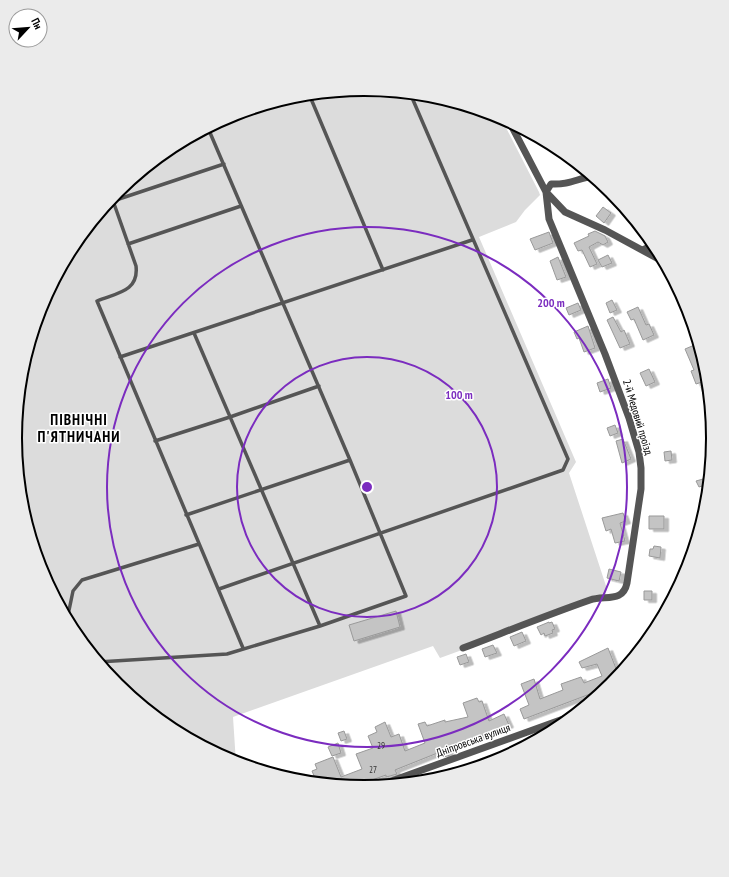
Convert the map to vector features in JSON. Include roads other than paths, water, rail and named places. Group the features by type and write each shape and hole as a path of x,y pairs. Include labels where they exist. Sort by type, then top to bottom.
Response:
{"street":[{"name":"2-й Медовий проїзд","path":"463,648 590,600 616,597 624,592 628,583 641,489 639,452 629,418 605,354 549,219 546,192 513,129"},
{"path":"586,177 570,184 551,184 546,192 565,212 605,230 654,256"},
{"path":"643,250 648,247"},
{"name":"Дніпровська вулиця","path":"398,779 558,721"}],"lane":[{"path":"219,589 563,470 568,459 472,240 413,100"},
{"path":"312,101 383,270"},
{"path":"105,662 227,654 320,626 406,596 319,386 210,133"},
{"path":"122,196 224,164"},
{"path":"115,204 136,266 134,283 130,288 97,301 243,648"},
{"path":"128,244 241,206"},
{"path":"120,357 472,240"},
{"path":"194,333 320,626"},
{"path":"155,441 319,386"},
{"path":"186,515 350,460"},
{"path":"69,611 73,591 82,580 199,544"}],"district":[{"name":"ПІВНІЧНІ П'ЯТНИЧАНИ","path":"79,428"}]}
